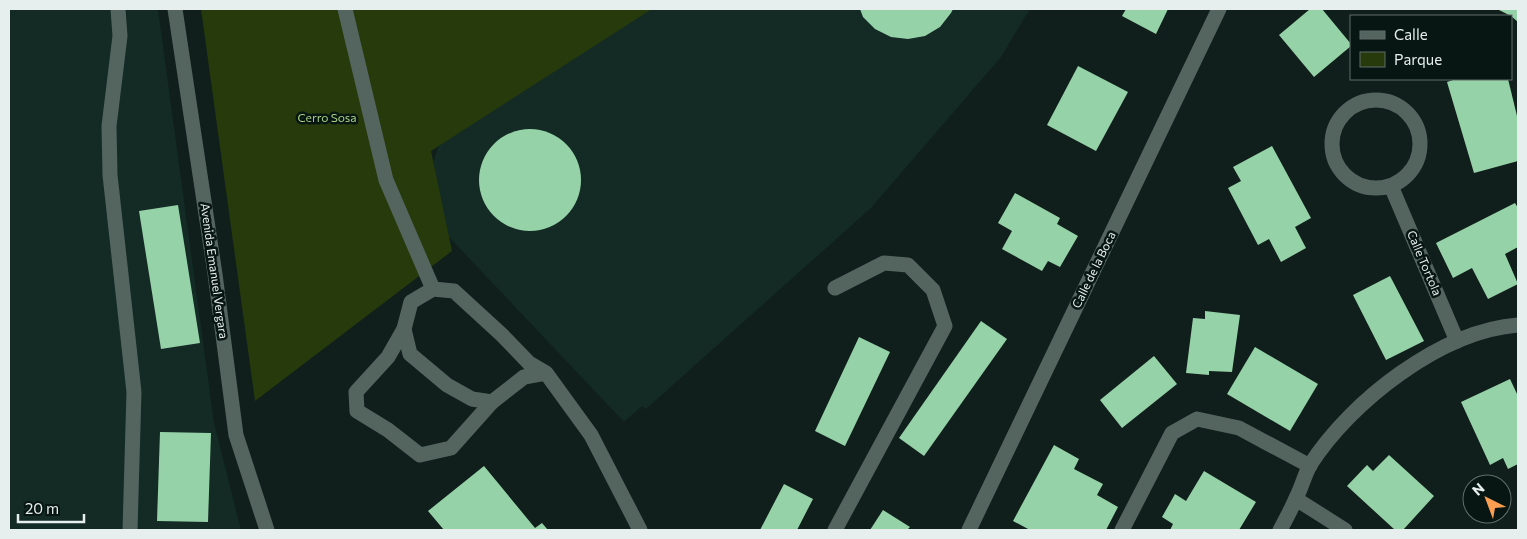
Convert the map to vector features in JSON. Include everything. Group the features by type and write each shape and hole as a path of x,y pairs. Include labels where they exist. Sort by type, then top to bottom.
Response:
{"street":[{"path":"118,9 120,36 109,126 110,176 134,392 130,530"},
{"name":"Avenida Emanuel Vergara","path":"174,9 215,274 236,435 267,530"},
{"path":"345,9 386,180 434,289"},
{"name":"Calle de la Boca","path":"969,530 1218,9"},
{"path":"1375,99 1389,101 1401,107 1412,116 1418,128 1421,142 1419,156 1413,169 1403,179 1391,186 1364,187 1351,181 1341,171 1334,159 1331,145 1336,125 1349,109 1361,102 1375,99"},
{"name":"Calle Tortola","path":"1391,186 1457,341"},
{"path":"835,288 884,263 908,266 933,290 945,326 835,530"},
{"path":"546,373 524,377 492,402 451,448 420,455 388,430 357,411 356,392 388,357 404,329 411,302 434,289 454,291 496,329 529,363 546,373 591,435 640,530"},
{"path":"1280,530 1310,466 1346,418 1386,382 1457,341 1499,326 1518,324"},
{"path":"404,329 410,354 447,384 472,399 492,402"},
{"path":"1122,530 1172,433 1198,419 1239,428 1310,466"},
{"path":"1296,499 1345,530"}],"shaded area":[{"path":"9,9 158,9 214,423 241,530 9,530"},
{"path":"597,9 1030,9 1001,57 871,208 646,409 642,406 624,422 447,235 430,171 454,101"}],"green space":[{"name":"Cerro Sosa","path":"201,9 652,9 431,151 452,251 255,401"}],"building":[{"path":"860,9 953,9 940,27 925,36 908,39 891,37 875,29 863,17"},
{"path":"1126,9 1168,9 1156,34 1122,16"},
{"path":"1310,9 1322,9 1350,43 1350,47 1314,77 1279,35"},
{"path":"1497,9 1518,9 1518,22 1512,15"},
{"path":"1078,66 1128,92 1096,151 1047,125"},
{"path":"1453,80 1508,80 1518,120 1518,161 1474,173 1447,82"},
{"path":"530,129 550,133 566,144 577,160 581,180 577,200 566,216 550,227 530,231 510,227 494,216 483,200 479,180 483,160 494,144 510,133"},
{"path":"1272,146 1311,218 1295,227 1306,248 1281,262 1269,239 1258,245 1228,188 1241,181 1233,167"},
{"path":"1015,193 1060,218 1057,224 1078,236 1060,267 1048,261 1042,271 1002,249 1012,231 998,223"},
{"path":"1515,203 1518,208 1518,247 1505,254 1518,284 1488,299 1472,268 1453,278 1436,243"},
{"path":"178,205 200,343 161,349 139,211"},
{"path":"1390,276 1424,341 1386,360 1353,295"},
{"path":"1205,311 1240,315 1232,372 1209,371 1209,375 1186,373 1193,318 1205,319"},
{"path":"981,321 1007,339 924,456 899,438"},
{"path":"859,337 890,352 845,446 815,431"},
{"path":"1255,347 1318,384 1290,431 1227,394"},
{"path":"1154,356 1177,384 1122,428 1100,400"},
{"path":"1510,379 1518,396 1518,464 1508,469 1503,458 1490,465 1461,402"},
{"path":"160,432 211,433 208,522 157,521"},
{"path":"1054,445 1079,459 1074,469 1103,484 1097,495 1118,507 1106,530 1030,530 1013,521"},
{"path":"1389,455 1434,496 1403,530 1395,530 1347,486 1367,465 1373,471"},
{"path":"484,466 535,528 542,523 548,530 444,530 428,511"},
{"path":"1204,471 1256,502 1239,530 1170,530 1173,524 1162,517 1175,494 1186,501"},
{"path":"784,484 813,499 797,530 760,530"},
{"path":"883,510 910,527 907,530 870,530"}]}
